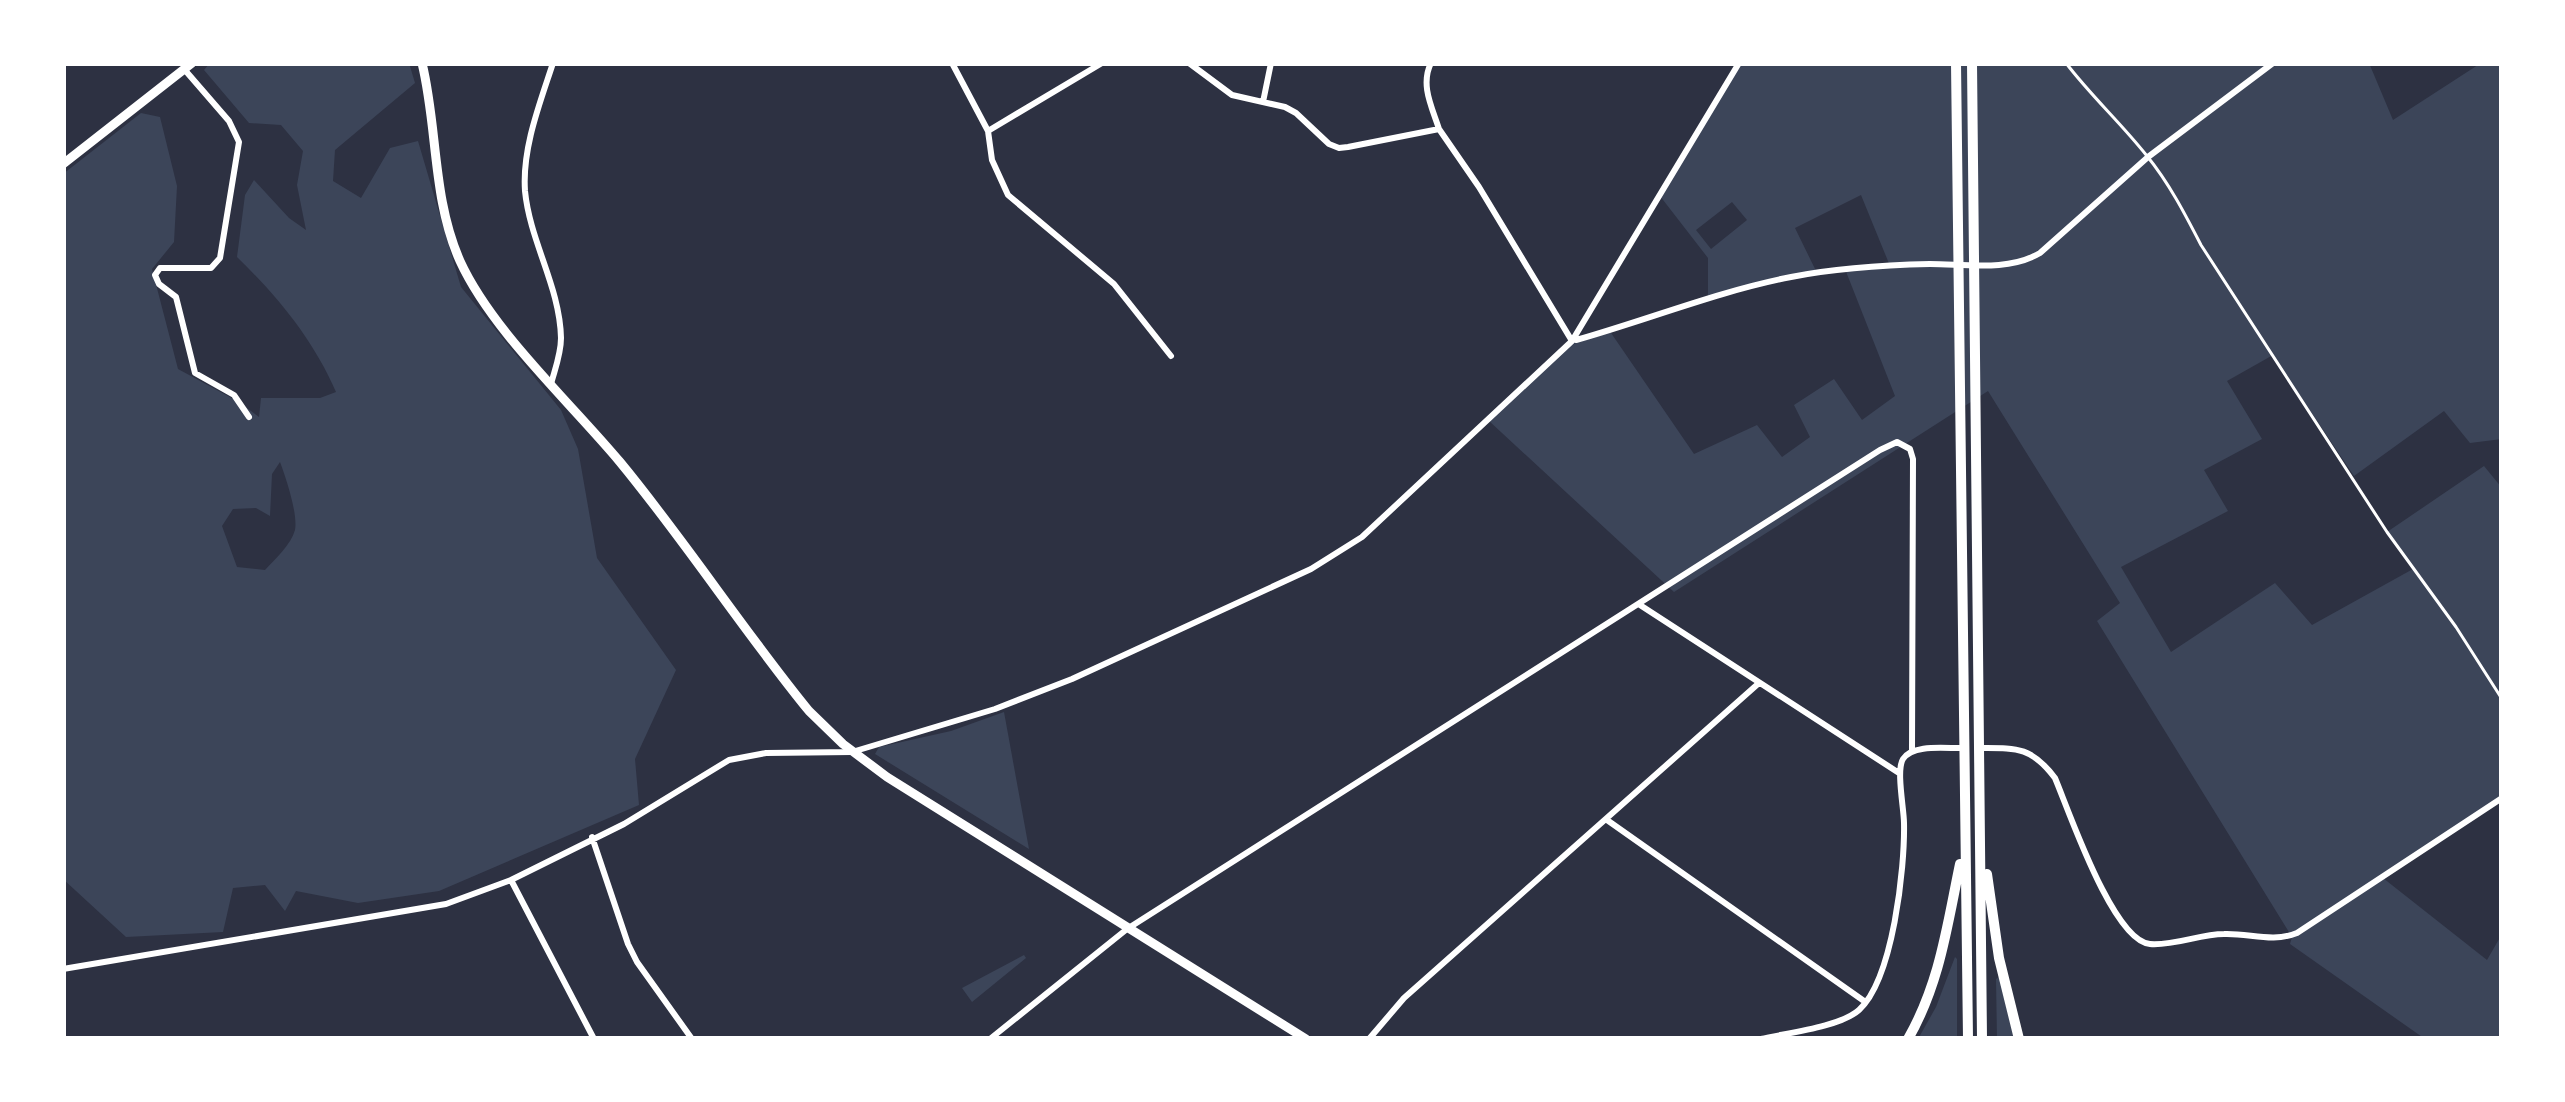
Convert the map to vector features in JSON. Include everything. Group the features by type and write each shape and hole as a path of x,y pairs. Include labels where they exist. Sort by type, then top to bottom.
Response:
{"highway":[{"path":"1956,63 1968,1039"},
{"path":"1972,63 1982,1039"},
{"path":"1908,1039 1941,962 1964,849"},
{"path":"1982,859 2019,1039"}],"main road":[{"path":"422,63 445,218 460,261 493,313 622,465 797,695 852,752 880,772 1306,1039"},
{"path":"63,164 188,66"}],"street":[{"path":"551,384 560,349 560,325 532,225 525,173 553,63"},
{"path":"952,63 988,131 992,160 1011,198 1114,284 1171,356"},
{"path":"988,131 1102,63"},
{"path":"1189,63 1232,95 1291,109 1339,148 1439,129"},
{"path":"1263,102 1271,63"},
{"path":"1431,63 1426,85 1439,129 1572,340"},
{"path":"63,969 446,904 511,880 624,824 729,760 766,753 852,752 938,728 1053,687 1322,563 1361,537 1572,340 1739,63"},
{"path":"1572,340 1790,277 1846,269 2024,261 2040,253 2148,157 2272,63"},
{"path":"188,66 239,142 220,257 211,268 160,268 155,275 176,297 196,373 234,395 249,417"},
{"path":"990,1039 1127,929 1892,443 1904,444 1913,458 1912,752"},
{"path":"1640,605 1899,774"},
{"path":"1370,1039 1404,998 1759,683"},
{"path":"1761,1039 1844,1018 1861,1009 1890,947 1903,875 1899,774 1903,759 1912,752 2017,748 2038,758 2055,778 2109,903 2132,934 2152,944 2221,934 2282,939 2297,933 2502,798"},
{"path":"1607,820 1865,1001"},
{"path":"592,837 628,944 692,1039"},
{"path":"511,880 594,1039"}],"lane":[{"path":"2066,63 2148,157 2387,532 2502,699"}],"shaded area":[{"path":"210,63 409,63 415,83 335,150 333,181 361,198 390,148 418,141 461,287 561,410 578,449 597,558 676,670 635,759 639,805 439,891 358,903 296,891 285,911 265,885 233,888 223,932 126,937 63,879 63,174 141,113 160,117 177,186 174,242 152,269 178,369 259,417 261,398 320,398 336,392 293,319 237,257 245,195 254,180 306,230 297,185 303,151 281,125 249,123 204,70","holes":["280,462 295,515 293,536 265,570 237,567 222,526 233,509 256,508 270,516 272,474"]},
{"path":"1739,63 2369,63 2393,120 2481,63 2502,63 2502,439 2470,443 2444,411 2354,476 2273,355 2227,381 2262,439 2204,470 2228,511 2121,567 2171,652 2275,583 2312,625 2413,569 2387,532 2484,466 2502,488 2502,799 2383,878 2487,960 2502,934 2502,1039 2425,1039 2290,944 2292,937 2097,621 2120,603 1988,391 1674,592 1488,420 1572,341 1609,330 1694,454 1757,425 1782,457 1810,437 1794,405 1834,379 1862,420 1895,396 1845,269 1890,266 1861,195 1795,228 1817,273 1708,300 1708,258 1660,196","holes":["1732,202 1747,220 1711,249 1696,230"]},
{"path":"1004,712 1029,849 875,754 879,747 951,731"},
{"path":"1024,955 972,1002 962,988"},
{"path":"1955,957 1957,1039 1918,1039 1936,1007"},
{"path":"1999,977 2014,1039 1997,1039"}]}
